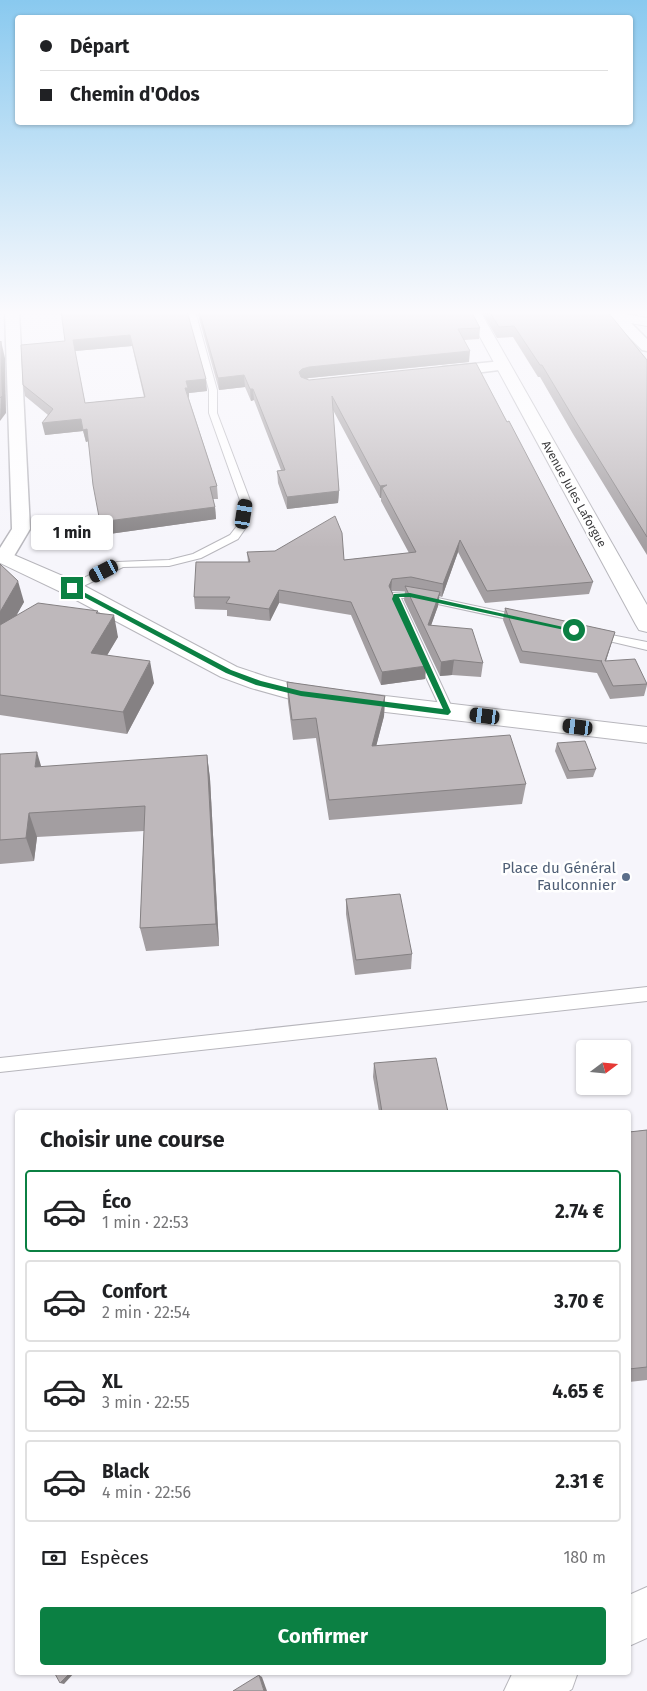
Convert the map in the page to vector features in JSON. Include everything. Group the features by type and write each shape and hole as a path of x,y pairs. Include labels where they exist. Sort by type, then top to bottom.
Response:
{"street":[{"path":"15,390 21,528 2,556 72,588 229,672 259,683 301,694 647,736"},
{"name":"Avenue Jules Laforgue","path":"515,390 647,625"},
{"path":"631,1621 647,1610"},
{"path":"528,1691 552,1675"}],"lane":[{"path":"72,588 121,564 169,563 197,556 234,537 242,526 246,503 213,413 213,390"},
{"path":"448,712 395,599 396,595 410,595 533,621"},
{"path":"580,632 647,646"},
{"path":"0,1065 647,994"}],"building":[{"path":"29,390 83,390 85,403 145,397 143,390 186,390 217,486 210,487 215,507 100,522 93,485 87,429 83,430 81,419 42,423 53,409"},
{"path":"253,390 490,390 507,422 509,421 593,582 487,591 460,540 443,584 411,577 392,579 389,586 426,666 382,672 351,602 279,590 269,609 226,603 230,597 194,597 196,562 250,562 247,552 275,551 335,516 342,533 344,560 416,552 382,488 387,485 380,486 332,396 339,491 287,497 277,471 285,470"},
{"path":"557,390 647,390 647,537"},
{"path":"0,564 18,581 0,612"},
{"path":"405,586 440,592 428,625 472,629 483,663 454,660 441,662"},
{"path":"38,603 114,615 91,653 150,661 123,712 0,695 0,625"},
{"path":"505,608 615,632 605,661 635,659 647,684 613,686 602,661 522,651"},
{"path":"287,682 385,696 372,746 510,735 526,784 329,800 316,718 292,720"},
{"path":"585,741 596,769 569,771 557,743"},
{"path":"37,752 35,767 207,755 216,924 140,928 145,806 29,813 26,838 0,840 0,754"},
{"path":"400,894 412,954 356,960 346,899"},
{"path":"436,1058 448,1110 382,1110 374,1063"},
{"path":"647,1130 647,1367 631,1369 631,1132"},
{"path":"56,1675 68,1675 60,1683"},
{"path":"259,1675 264,1691 233,1691"}],"place":[{"name":"Place du Général Faulconnier","path":"626,877"}],"route":[{"path":"72,588 229,672 259,683 301,694 448,712 395,599 396,595 410,595 574,630"}]}
